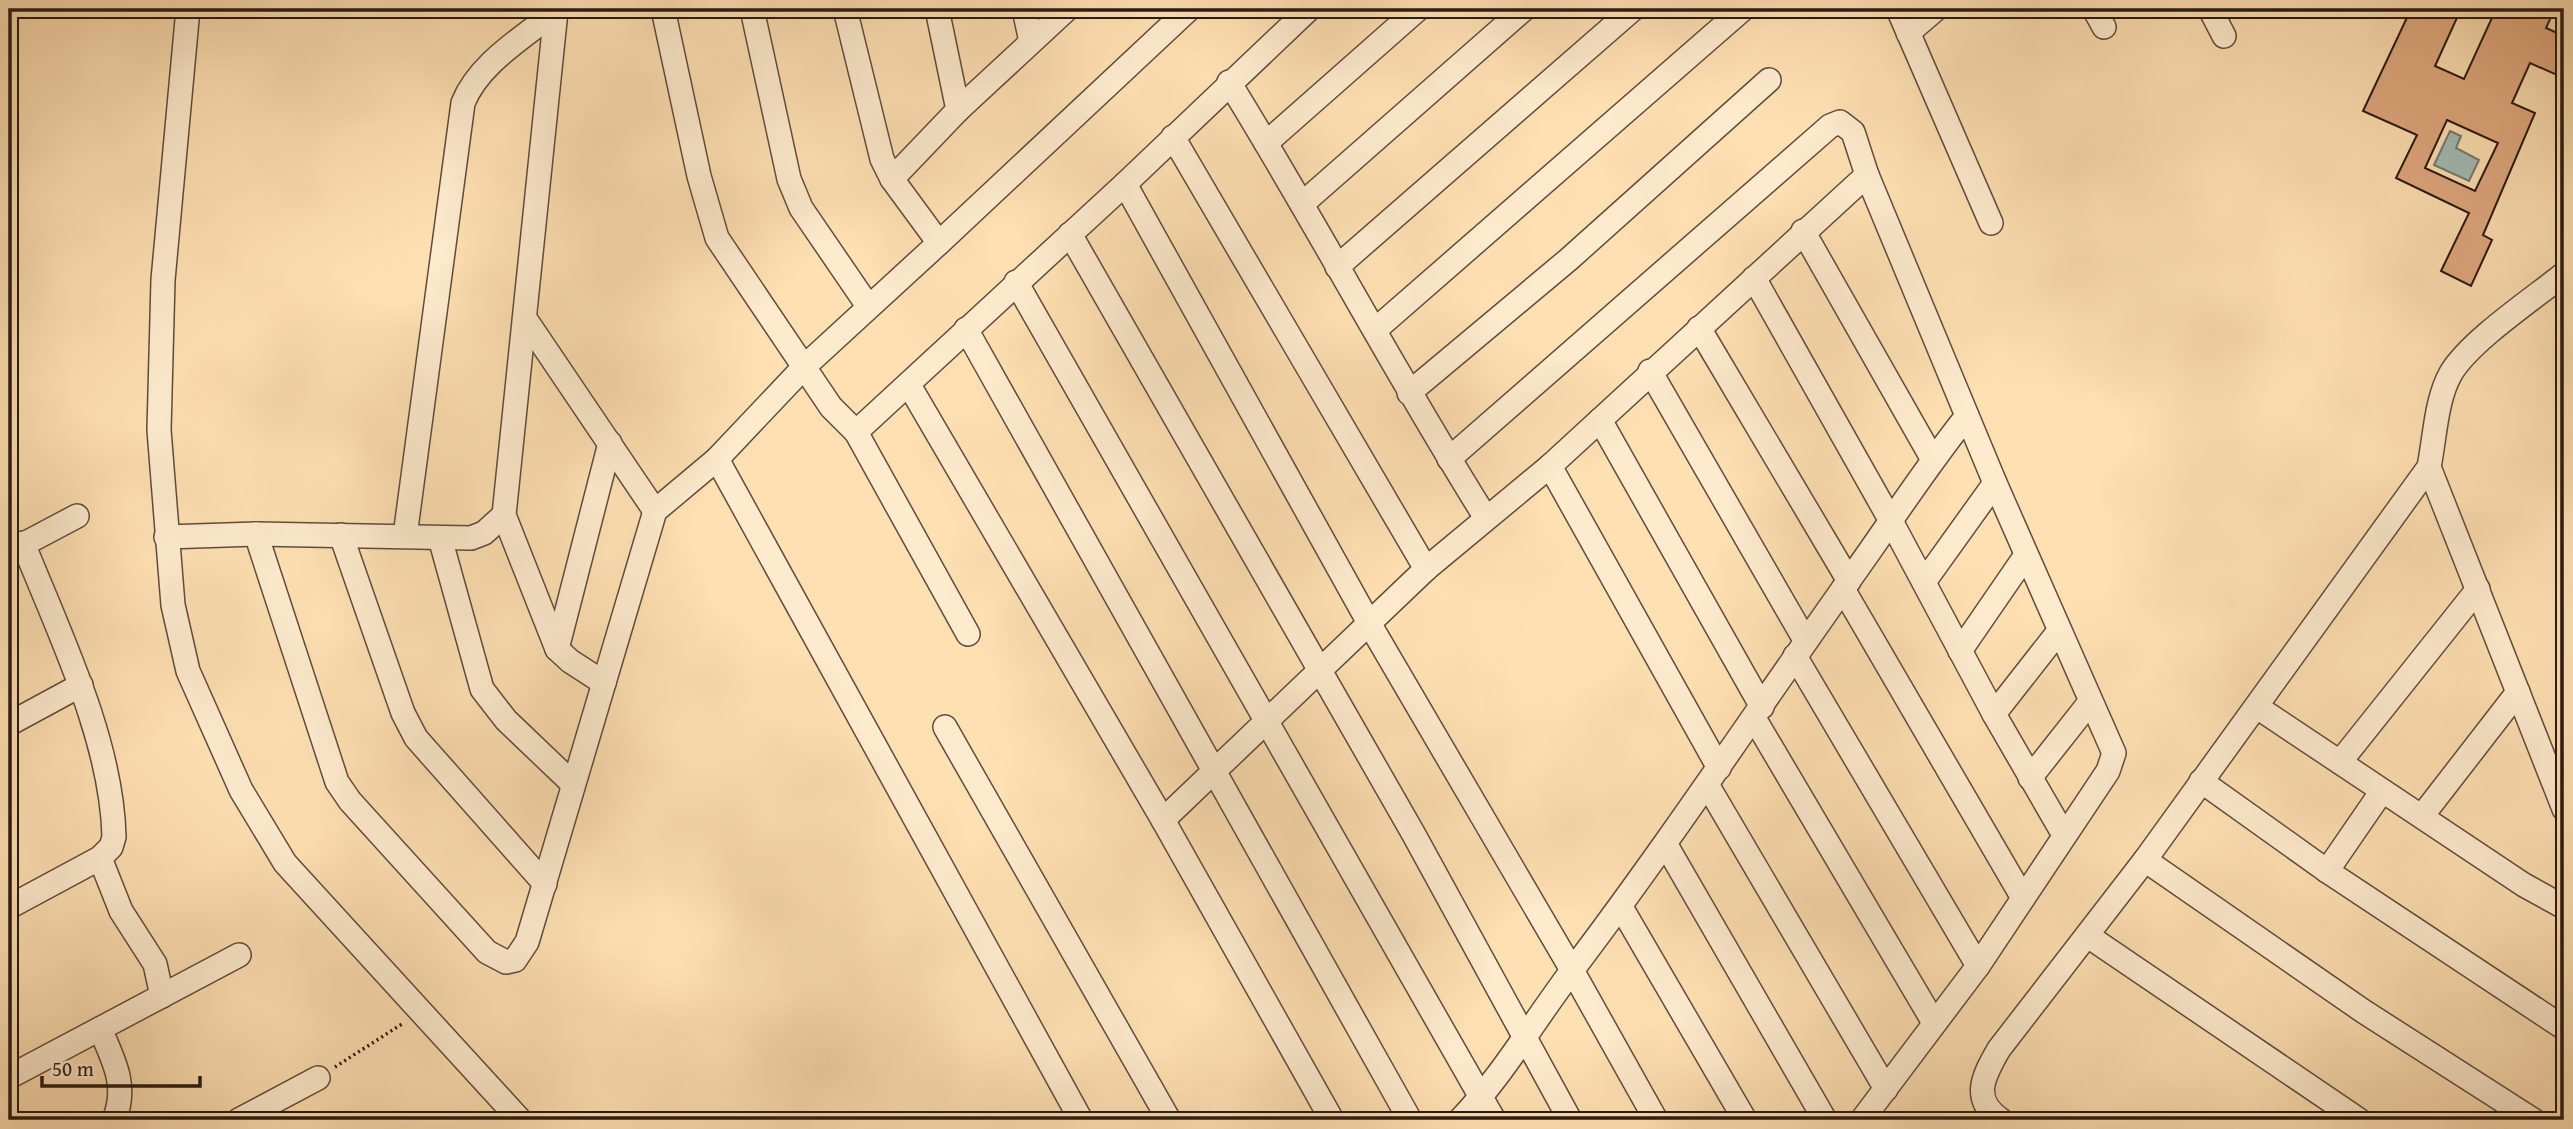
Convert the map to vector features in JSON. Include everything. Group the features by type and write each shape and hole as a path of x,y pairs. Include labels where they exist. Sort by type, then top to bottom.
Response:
{"street":[{"path":"188,9 163,280 159,430 173,605 188,671 241,790 285,863 520,1120"},
{"path":"663,9 699,176 717,238 831,407 856,432 968,634"},
{"path":"752,9 789,179 801,208 868,306"},
{"path":"845,9 876,141 891,179 939,243"},
{"path":"937,9 958,110"},
{"path":"1024,9 1031,42"},
{"path":"891,179 958,110 1067,9"},
{"path":"256,534 337,782 351,801 488,952 498,959 515,960 522,952 544,884 655,511 717,459 805,366 1189,9"},
{"path":"856,432 1125,184 1229,82 1309,9"},
{"path":"1266,143 1418,9"},
{"path":"1303,204 1524,9"},
{"path":"1337,267 1633,9"},
{"path":"1375,330 1743,9"},
{"path":"1898,9 1991,223"},
{"path":"1908,33 1936,9"},
{"path":"2210,9 2224,36"},
{"path":"558,10 504,515 557,649 569,661 604,683"},
{"path":"405,536 463,103 469,89 486,67 558,10"},
{"path":"1409,393 1568,260 1769,80"},
{"path":"1229,82 1303,204 1409,393 1486,518"},
{"path":"1448,459 1830,126 1840,122 1853,132 1867,174 1995,482 2114,754 2108,771 1978,965 1933,1021 1862,1120"},
{"path":"1173,137 1426,569"},
{"path":"1163,820 1426,569 1550,466 1802,231 1867,174"},
{"path":"1125,184 1369,623 1572,970 1656,1120"},
{"path":"1802,231 1932,458"},
{"path":"1070,234 1319,670 1570,1120"},
{"path":"2001,1120 1984,1102 1980,1088 1984,1073 1999,1049 2145,860 2429,467 2442,401 2451,374 2478,345 2564,274"},
{"path":"1754,278 1891,521 1994,715 2064,835"},
{"path":"1016,282 1494,1120"},
{"path":"526,320 655,511"},
{"path":"1699,328 2022,898"},
{"path":"966,329 1409,1120"},
{"path":"1650,372 1800,648 1978,965"},
{"path":"909,385 1163,820 1332,1120"},
{"path":"1461,1120 1481,1099 1524,1034 1666,845 1932,458 1967,415"},
{"path":"1600,420 1758,713 1933,1021"},
{"path":"557,649 610,443"},
{"path":"717,459 1081,1120"},
{"path":"1550,466 1713,777 1886,1088"},
{"path":"2429,467 2564,809"},
{"path":"1924,582 1995,482"},
{"path":"166,537 256,534 471,538 484,533 504,515"},
{"path":"9,907 100,858 111,848 114,837 114,819 81,685 16,548 77,516"},
{"path":"341,535 403,713 416,738 544,884"},
{"path":"440,538 482,689 506,720 573,784"},
{"path":"1960,651 2026,555"},
{"path":"2340,762 2478,589"},
{"path":"1994,715 2059,631"},
{"path":"9,724 81,685"},
{"path":"2422,816 2518,692"},
{"path":"2030,778 2090,702"},
{"path":"2257,707 2524,884 2564,907"},
{"path":"945,727 1170,1120"},
{"path":"2201,780 2328,870 2564,1028"},
{"path":"2328,870 2382,791"},
{"path":"1666,845 1825,1120"},
{"path":"100,858 121,911 151,956 162,996"},
{"path":"2145,860 2363,1011 2533,1120"},
{"path":"1621,907 1745,1120"},
{"path":"2088,936 2359,1120"},
{"path":"9,1077 239,955"},
{"path":"100,1029 121,1082 121,1102 114,1120"},
{"path":"240,1120 318,1078"}],"path":[{"path":"318,1078 421,1011"}],"water":[{"path":"2450,131 2461,136 2456,148 2479,160 2469,181 2434,165"}],"building":[{"path":"2411,9 2461,9 2435,66 2464,79 2496,9 2509,9 2521,14 2524,9 2538,9 2552,15 2546,28 2564,36 2564,78 2530,63 2512,103 2535,113 2483,235 2492,240 2471,286 2441,271 2469,213 2396,178 2417,135 2363,111","holes":["2447,120 2498,143 2475,191 2425,168"]}]}
